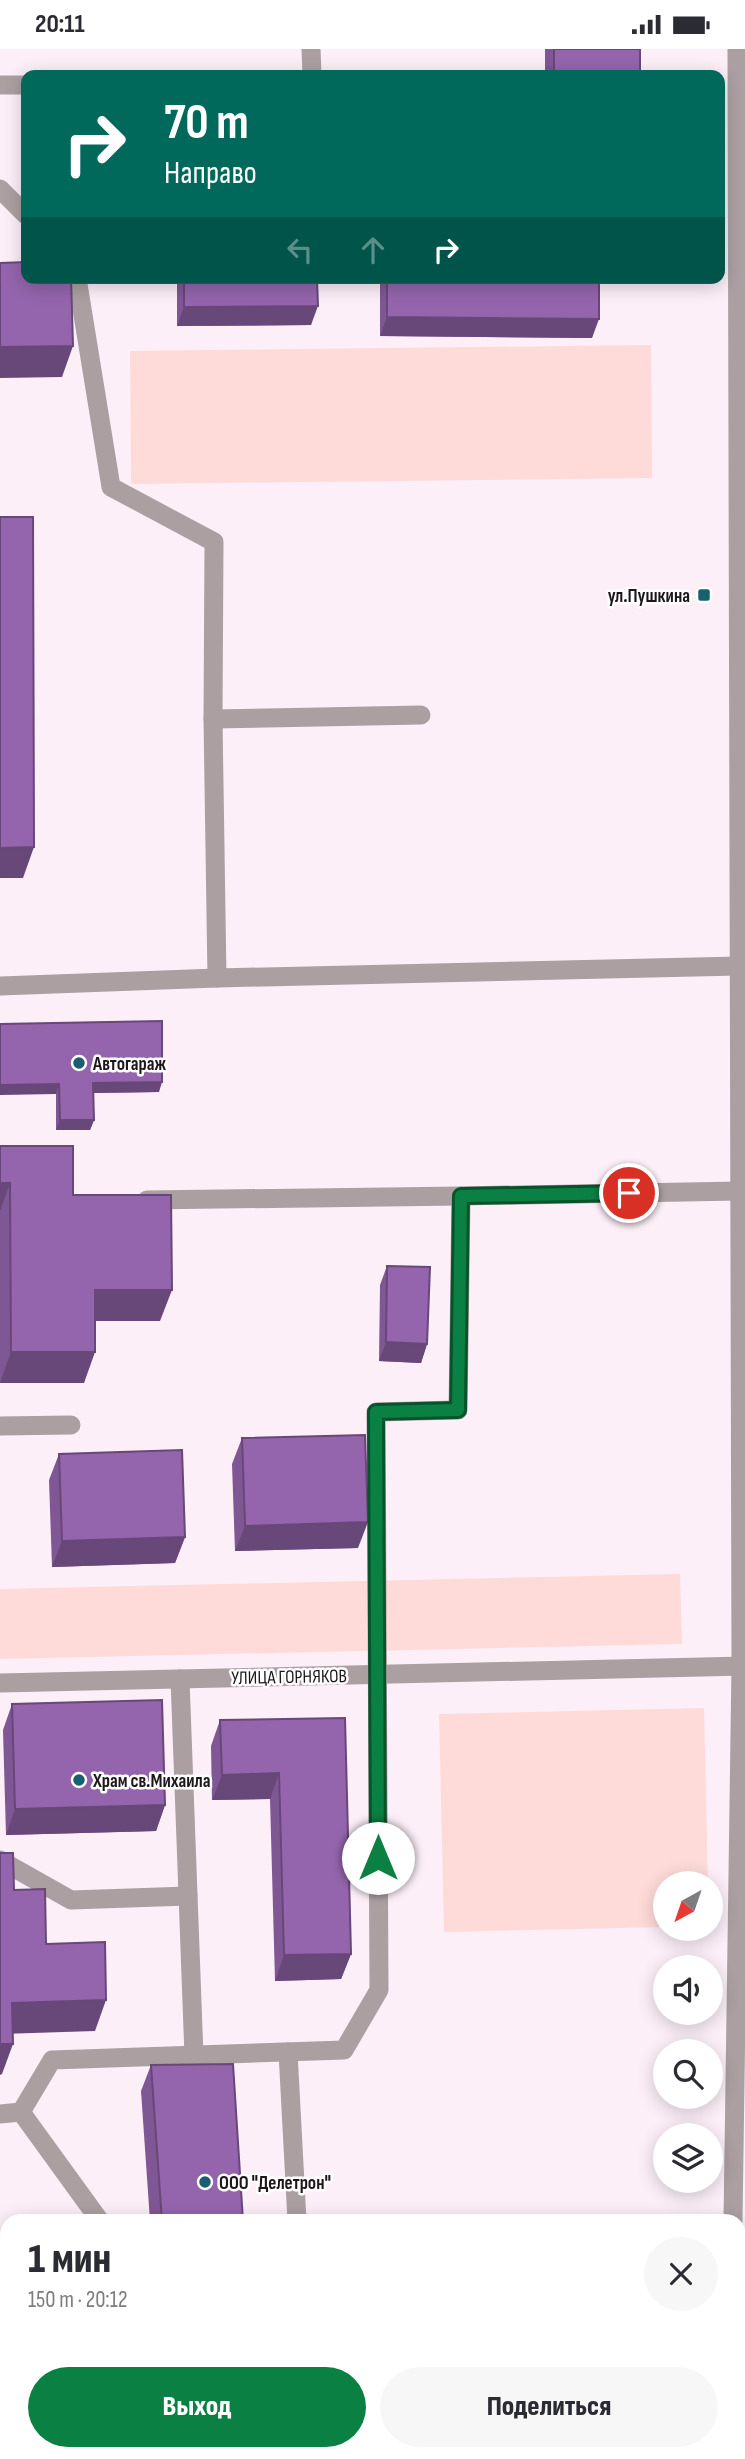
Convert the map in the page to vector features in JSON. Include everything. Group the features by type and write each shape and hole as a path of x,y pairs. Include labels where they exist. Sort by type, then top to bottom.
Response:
{"street":[{"path":"311,49 312,70"},
{"path":"733,2214 741,1964 743,1666 740,1191 742,1107 739,966 741,107 737,49"},
{"path":"0,85 21,85"},
{"path":"0,189 21,210"},
{"path":"78,284 111,488 214,542 213,719 217,978"},
{"path":"213,719 421,715"},
{"path":"0,986 217,978 739,966"},
{"path":"122,1200 740,1191"},
{"path":"21,2112 52,2060 344,2050 379,1990 376,1412 458,1410 461,1196"},
{"path":"0,1426 71,1425"},
{"name":"УЛИЦА ГОРНЯКОВ","path":"0,1683 743,1666"},
{"path":"180,1679 194,2056"},
{"path":"0,1860 71,1900 188,1896"},
{"path":"288,2052 298,2214"},
{"path":"0,2114 21,2112"},
{"path":"21,2112 95,2214"}],"shaded area":[{"path":"651,345 652,478 131,484 130,351"},
{"path":"680,1574 682,1644 0,1659 0,1589"},
{"path":"704,1708 708,1871 653,1871 653,1927 444,1932 439,1714"}],"building":[{"path":"554,49 640,49 640,70 554,70"},
{"path":"21,262 21,284 71,284 73,346 0,347 0,263"},
{"path":"184,284 317,284 318,306 184,307"},
{"path":"387,284 599,284 599,319 387,317"},
{"path":"0,517 33,517 34,847 0,848"},
{"name":"Автогараж","path":"162,1021 162,1082 93,1083 94,1120 60,1120 59,1084 0,1085 0,1024"},
{"path":"0,1146 73,1146 73,1195 171,1195 172,1290 95,1290 95,1352 11,1352 10,1183 0,1183"},
{"path":"387,1266 430,1267 427,1344 386,1342"},
{"path":"365,1435 368,1522 245,1526 242,1438"},
{"path":"182,1450 185,1537 62,1541 59,1454"},
{"name":"Храм св.Михаила","path":"162,1700 165,1805 15,1809 12,1704"},
{"path":"345,1718 351,1954 284,1955 279,1773 222,1775 220,1720"},
{"path":"0,1853 13,1853 14,1890 45,1889 46,1944 105,1942 106,2000 12,2003 13,2044 0,2044"},
{"path":"233,2064 243,2214 162,2214 151,2065"}],"place":[{"name":"ул.Пушкина","path":"704,595"},
{"name":"Автогараж","path":"79,1063"},
{"name":"Храм св.Михаила","path":"79,1780"},
{"name":"ООО \"Делетрон\"","path":"205,2182"}],"route":[{"path":"378,1858 376,1412 458,1410 461,1196 629,1193"}]}
